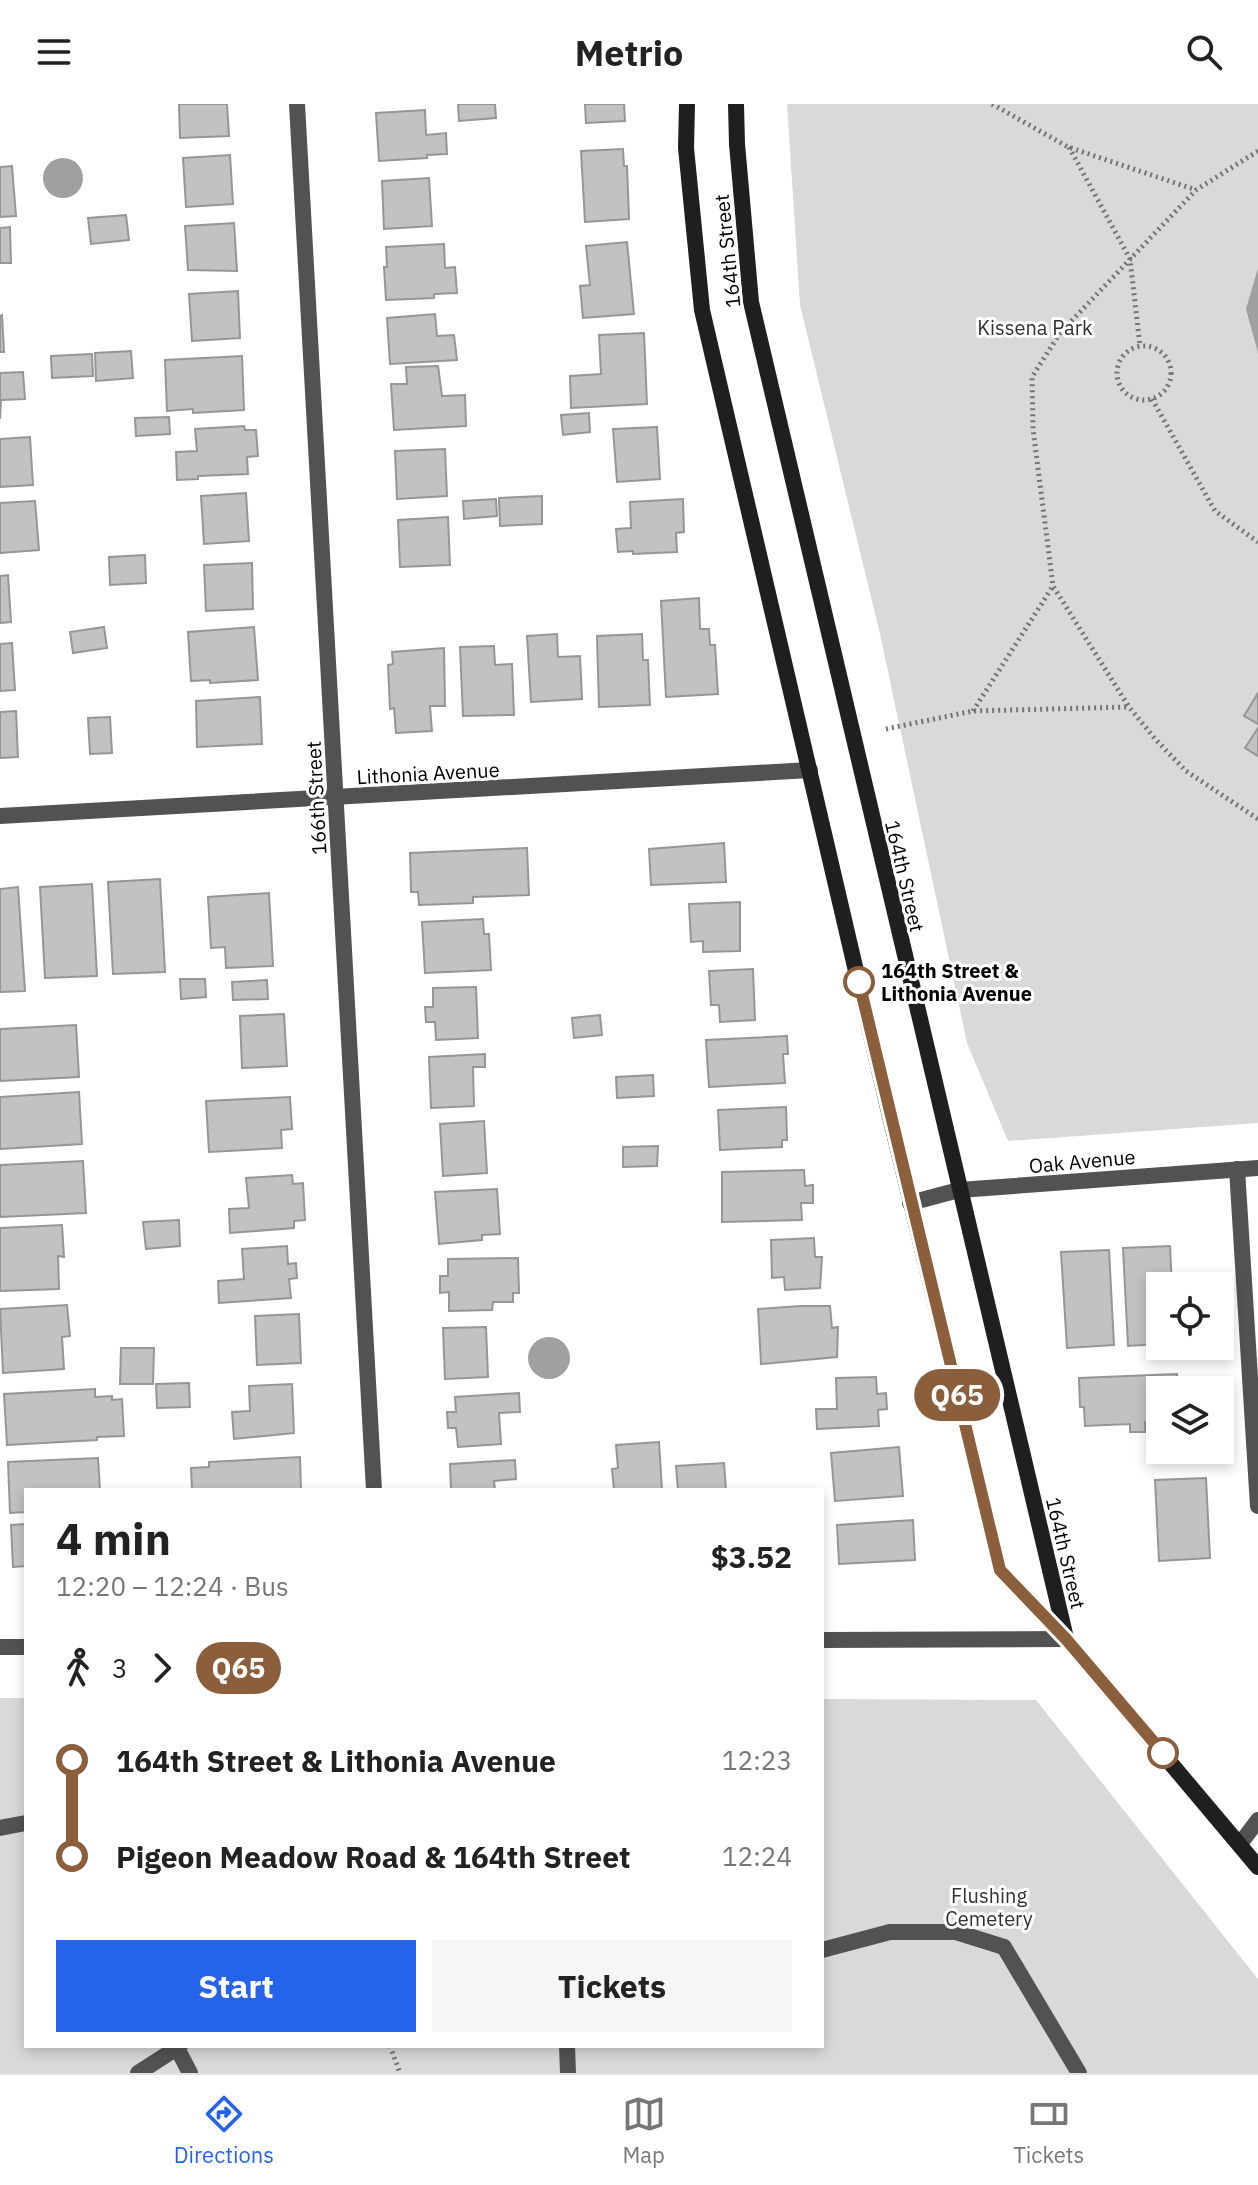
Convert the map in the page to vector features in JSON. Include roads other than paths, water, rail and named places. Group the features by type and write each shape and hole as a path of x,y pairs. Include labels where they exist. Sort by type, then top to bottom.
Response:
{"street":[{"name":"166th Street","path":"297,104 374,1488"},
{"name":"164th Street","path":"687,104 686,148 702,310 910,1203 1000,1570 1066,1639"},
{"name":"164th Street","path":"736,104 751,302 1066,1639"},
{"name":"Lithonia Avenue","path":"0,816 810,770"},
{"name":"Oak Avenue","path":"910,1203 959,1190 1258,1168"},
{"path":"1237,1169 1258,1506"},
{"path":"824,1640 1066,1639 1258,1867"},
{"path":"0,1647 24,1647"},
{"path":"1240,1844 1258,1820"},
{"path":"0,1828 24,1823"},
{"path":"824,1949 890,1932 956,1932 1004,1947 1079,2073"},
{"path":"138,2073 176,2048"},
{"path":"178,2048 190,2073"},
{"path":"567,2048 568,2073"}],"place":[{"name":"164th Street & Lithonia Avenue","path":"859,982"}],"park label":[{"name":"Kissena Park","path":"1035,327"},
{"name":"Flushing Cemetery","path":"989,1906"}]}
